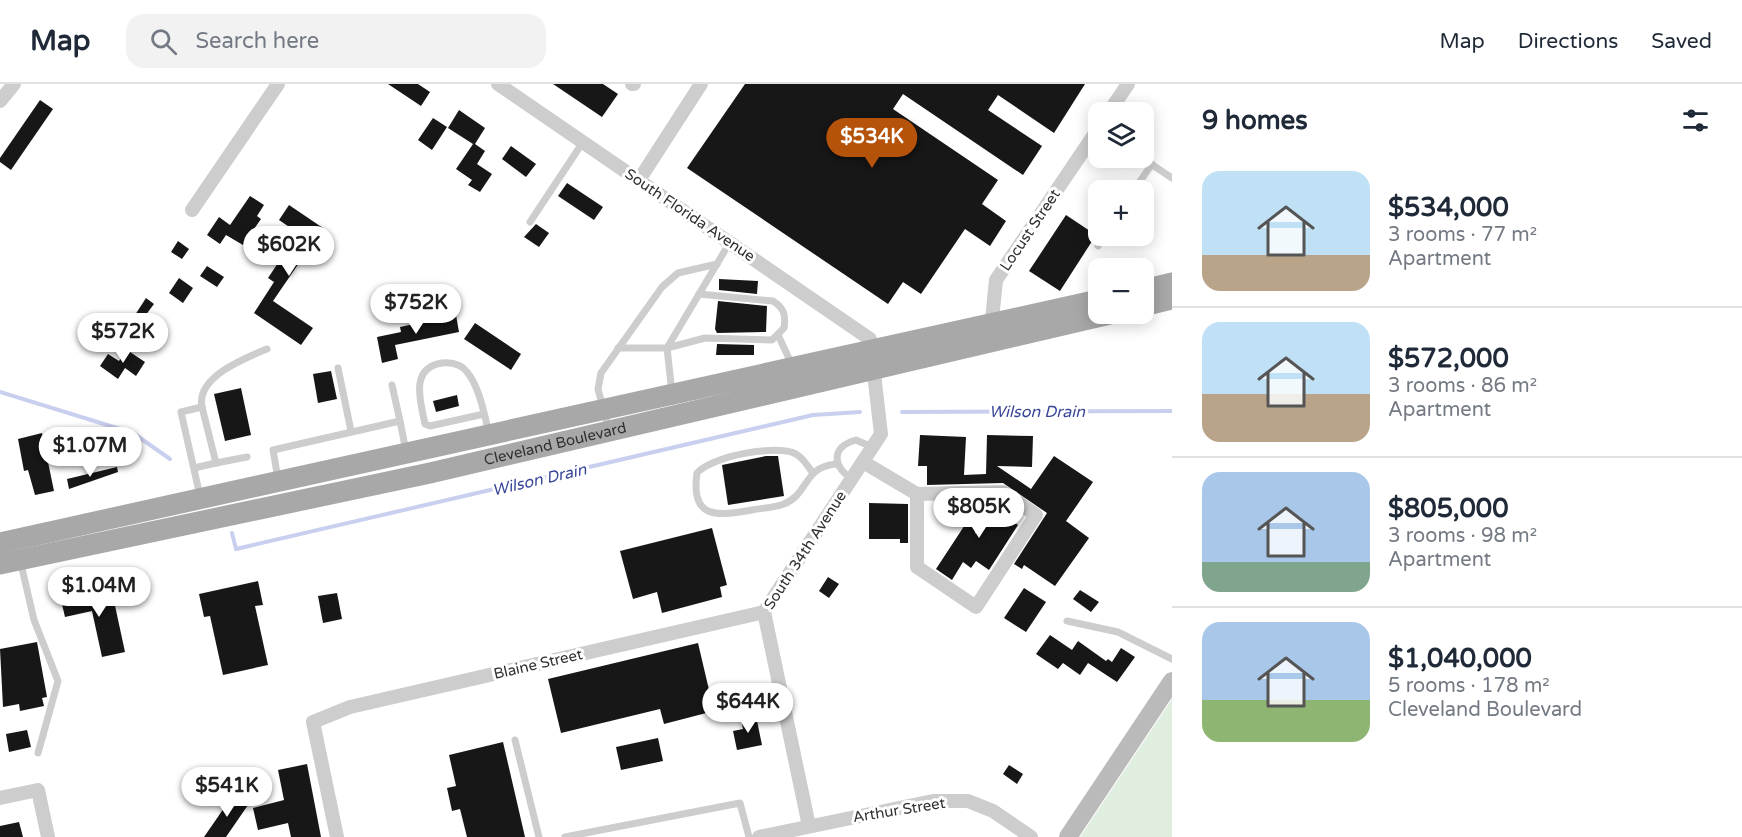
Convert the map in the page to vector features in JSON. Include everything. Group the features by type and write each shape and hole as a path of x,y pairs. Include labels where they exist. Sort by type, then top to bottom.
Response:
{"main road":[{"path":"1154,287 1172,283"},
{"path":"1154,303 1172,299"},
{"name":"Cleveland Boulevard","path":"10,562 610,432 675,406 992,333 1088,303"},
{"name":"Cleveland Boulevard","path":"992,333 1088,318"},
{"name":"Cleveland Boulevard","path":"0,543 604,411 675,406"},
{"path":"1068,837 1172,681"}],"street":[{"path":"0,101 14,84"},
{"path":"192,210 278,84"},
{"name":"South Florida Avenue","path":"498,84 870,339 873,361"},
{"path":"639,180 701,84"},
{"path":"1116,102 1128,84"},
{"name":"Locust Street","path":"992,333 996,280 1088,144"},
{"name":"South 34th Avenue","path":"811,831 764,612 881,434 873,361"},
{"path":"863,462 917,494 1003,492 1036,515 976,607 916,567 917,494"},
{"name":"Blaine Street","path":"337,837 313,722 350,707 764,612"},
{"path":"0,798 38,790 48,837"},
{"name":"Arthur Street","path":"759,837 811,831 933,801 968,801 993,811 1031,837"}],"lane":[{"path":"530,222 583,142"},
{"path":"1154,165 1172,177"},
{"path":"675,406 668,348 730,242"},
{"path":"610,432 598,389 601,373 662,287 678,273 717,264"},
{"path":"618,348 668,348 705,338 764,341 779,336 784,328 784,313 780,305 773,301 699,294"},
{"path":"779,336 796,378"},
{"path":"216,463 200,399 203,392 225,368 267,348"},
{"path":"484,414 430,426 425,424 418,384 424,371 434,365 450,362 462,366 469,374 484,414 489,436"},
{"path":"338,368 351,431"},
{"path":"392,385 407,454"},
{"path":"201,499 181,412 202,407"},
{"path":"278,482 273,450 400,421"},
{"path":"852,479 836,464 837,456 850,442 856,440 872,447"},
{"path":"812,472 799,456 777,450 722,459 708,464 697,473 699,502 703,509 712,514 723,515 784,504 795,496 812,472 823,465 836,464"},
{"path":"194,468 247,457"},
{"path":"10,562 58,681 38,753"},
{"path":"1067,621 1118,632 1172,659"},
{"path":"515,740 539,837"},
{"path":"565,837 740,803 749,837"}],"green space":[{"path":"1172,699 1172,837 1080,837"}],"building":[{"path":"388,84 418,84 430,92 421,106"},
{"path":"553,84 603,84 618,94 602,117"},
{"path":"745,84 1085,84 1054,133 998,95 988,110 1042,146 1023,175 903,94 893,109 998,180 982,204 1006,221 990,246 965,229 921,294 903,282 888,304 687,168"},
{"path":"40,100 53,109 11,170 0,162 0,158"},
{"path":"459,110 485,128 475,144 485,151 477,164 492,174 480,192 468,185 472,180 456,169 473,144 448,128"},
{"path":"433,118 447,127 432,150 418,140"},
{"path":"511,146 536,164 526,177 502,159"},
{"path":"567,183 603,207 594,220 558,196"},
{"path":"250,196 264,205 257,216 261,219 243,245 226,235 220,244 207,235 219,217 230,225"},
{"path":"289,205 323,228 273,301 313,328 301,345 254,313 274,282 268,278 298,233 279,220"},
{"path":"1066,215 1088,230 1089,246 1060,291 1029,271"},
{"path":"536,224 549,233 539,247 524,237"},
{"path":"178,241 189,249 182,259 171,252"},
{"path":"207,266 224,277 217,287 200,276"},
{"path":"179,278 193,288 183,303 169,293"},
{"path":"719,279 758,281 757,294 719,290"},
{"path":"146,298 154,304 142,320 135,315"},
{"path":"718,301 767,306 766,332 717,333 715,329"},
{"path":"456,315 459,332 395,345 398,359 382,363 377,337 401,332 400,327"},
{"path":"475,323 521,354 511,370 464,339"},
{"path":"717,344 754,345 754,355 716,355"},
{"path":"127,350 145,362 136,376 125,368 118,379 100,366 108,354 119,361"},
{"path":"331,371 337,399 318,403 313,374"},
{"path":"241,388 251,435 225,441 214,394"},
{"path":"457,395 459,406 436,412 433,401"},
{"path":"42,433 54,491 35,495 28,470 24,471 18,439"},
{"path":"920,435 966,437 964,475 986,474 987,435 1033,436 1032,467 997,466 1031,489 1054,456 1093,482 1066,521 1089,538 1055,586 1024,565 1022,569 1014,564 1047,513 1003,483 927,485 927,466 918,466"},
{"path":"766,456 778,456 784,496 728,505 722,465"},
{"path":"117,467 118,472 69,489 67,479"},
{"path":"997,501 1017,513 1012,521 1018,525 989,570 976,561 971,568 963,562 952,580 936,569 974,511 950,512 950,502 974,502 975,534"},
{"path":"869,503 908,504 908,543 900,543 900,539 869,539"},
{"path":"712,528 727,585 720,587 722,597 662,613 657,592 633,599 620,551"},
{"path":"828,577 839,584 829,598 819,591"},
{"path":"258,581 263,605 255,606 268,665 223,675 210,616 204,617 199,594"},
{"path":"111,587 125,652 102,657 92,611 65,617 61,600"},
{"path":"1024,588 1046,602 1026,632 1004,618"},
{"path":"1080,590 1099,602 1091,612 1073,599"},
{"path":"337,593 342,619 323,623 318,596"},
{"path":"1050,635 1072,650 1078,641 1106,661 1108,659 1112,662 1121,648 1135,657 1117,682 1088,663 1080,675 1063,663 1058,669 1036,654"},
{"path":"37,642 47,697 42,698 44,706 20,711 19,704 3,707 0,649"},
{"path":"698,643 714,711 664,724 660,709 561,733 548,679"},
{"path":"756,716 762,745 737,750 733,731 743,729 741,719"},
{"path":"27,730 31,747 9,752 6,734"},
{"path":"658,738 663,761 621,770 616,747"},
{"path":"503,742 525,837 467,837 460,809 452,811 447,788 456,786 449,755"},
{"path":"307,764 321,837 291,837 288,823 258,830 253,808 284,800 278,770"},
{"path":"1009,765 1023,774 1017,784 1003,774"},
{"path":"233,795 248,805 226,837 204,837"},
{"path":"19,822 23,837 0,837 0,826"}],"waterway":[{"name":"Wilson Drain","path":"0,392 133,433 170,459"},
{"name":"Wilson Drain","path":"902,412 1172,411"},
{"name":"Wilson Drain","path":"232,533 236,549 813,415 860,412"}]}
